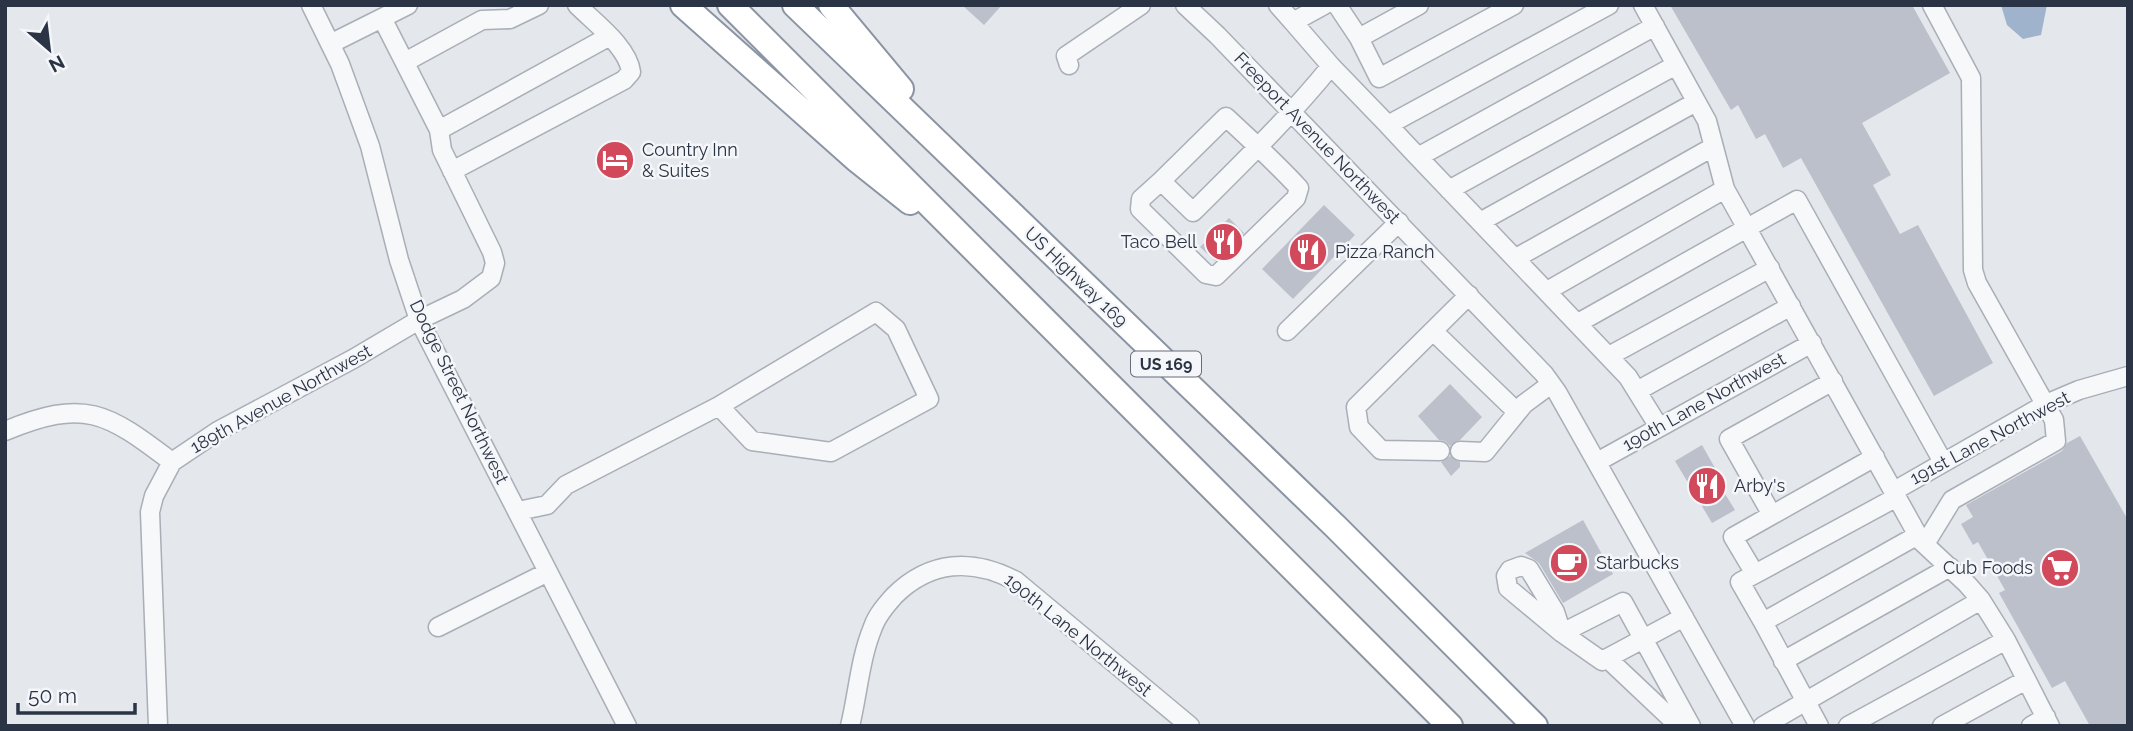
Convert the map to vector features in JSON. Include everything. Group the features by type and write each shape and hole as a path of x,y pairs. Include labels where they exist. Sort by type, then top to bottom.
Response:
{"highway":[{"path":"683,5 856,159 996,270"},
{"name":"US 169","path":"730,5 1450,726"},
{"name":"US Highway 169","path":"795,5 1336,527 1535,726"},
{"path":"831,5 987,191"}],"street":[{"name":"Dodge Street Northwest","path":"311,5 351,92 370,146 399,260 419,320 627,726"},
{"path":"330,44 385,13 408,5"},
{"path":"405,62 482,20 510,19 539,5"},
{"path":"385,13 405,62 439,130 442,150 452,171 624,80 631,72 630,62 624,52 577,5"},
{"path":"1069,65 1066,56 1141,5"},
{"name":"Freeport Avenue Northwest","path":"1185,5 1399,222 1524,352 1551,384 1745,726"},
{"path":"1278,5 1331,66 1628,377 1658,428"},
{"path":"1293,22 1324,5"},
{"path":"1337,5 1359,38 1379,78"},
{"path":"1359,38 1419,5"},
{"path":"1360,96 1379,78 1514,5"},
{"path":"1388,125 1609,5"},
{"path":"1643,5 1707,121 1725,188 1747,228 1921,539 1981,600 2006,640 2026,680 2042,723"},
{"path":"1763,622 1921,539 1952,500 2056,441 2054,420 1977,283 1973,270 1971,78 1932,5"},
{"path":"1419,157 1655,26"},
{"path":"439,130 608,37"},
{"path":"1449,190 1676,65"},
{"path":"1161,181 1193,212 1293,113 1331,66"},
{"path":"1480,222 1696,102"},
{"path":"1226,117 1299,188 1296,198 1216,276 1206,274 1140,209 1140,199 1161,181 1226,117"},
{"path":"1516,258 1713,147"},
{"name":"189th Avenue Northwest","path":"159,726 150,512 154,496 172,462 218,431 353,359 419,320 463,299 491,278 495,271 492,252 452,171"},
{"path":"1547,291 1725,188"},
{"path":"1578,323 1797,200 1943,462"},
{"path":"1287,331 1399,222"},
{"path":"1609,356 1770,268"},
{"path":"1440,451 1381,450 1359,427 1356,407 1469,295"},
{"path":"1637,391 1791,306"},
{"path":"518,511 547,505 566,485 719,406 876,312 896,329 929,399 831,452 752,441 719,406"},
{"path":"1433,331 1517,412"},
{"name":"190th Lane Northwest","path":"1597,462 1812,343"},
{"name":"191st Lane Northwest","path":"1755,574 2046,404 2079,390 2128,376"},
{"path":"1772,515 1729,439 1833,381"},
{"path":"1460,451 1485,452 1524,404 1551,384"},
{"path":"5,432 56,414 90,414 124,427 172,462"},
{"path":"1819,726 1740,582 1755,574 1733,537 1875,457"},
{"name":"190th Lane Northwest","path":"850,726 866,644 874,623 887,604 902,588 920,576 938,569 968,565 1000,573 1016,581 1190,726"},
{"path":"1783,661 1950,567"},
{"path":"438,627 548,572"},
{"path":"1763,726 1981,600"},
{"path":"1684,617 1644,638 1602,661 1562,633 1623,602 1644,638 1690,726"},
{"path":"1848,726 2006,640"},
{"path":"1607,658 1679,726"},
{"path":"1942,726 2026,680"}],"water":[{"path":"2001,5 2047,5 2041,35 2023,39 2007,25"}],"building":[{"path":"962,5 1002,5 984,25"},
{"path":"1670,5 1912,5 1950,73 1862,123 1891,175 1873,185 1900,234 1918,225 1993,363 1934,396 1801,158 1783,168 1765,134 1756,139 1738,105 1731,110"},
{"name":"Pizza Ranch","path":"1324,205 1355,235 1293,299 1262,269"},
{"name":"Taco Bell","path":"1229,218 1244,233 1215,261 1200,247"},
{"path":"1450,384 1482,417 1460,440 1450,446 1439,440 1418,416"},
{"name":"Cub Foods","path":"2080,436 2128,520 2128,726 2090,726 2065,681 2052,688 1999,593 2005,590 1978,542 1973,545 1961,524 1973,517 1966,505 2062,451 2067,443"},
{"name":"Arby's","path":"1702,445 1735,510 1712,523 1675,461"},
{"path":"1450,456 1460,462 1460,467 1451,476 1441,462"},
{"name":"Starbucks","path":"1583,520 1613,574 1563,603 1539,563 1525,553"}],"place":[{"name":"Country Inn & Suites","path":"615,160"},
{"name":"Taco Bell","path":"1224,242"},
{"name":"Pizza Ranch","path":"1308,252"},
{"name":"Arby's","path":"1707,486"},
{"name":"Starbucks","path":"1569,563"},
{"name":"Cub Foods","path":"2060,568"}]}
